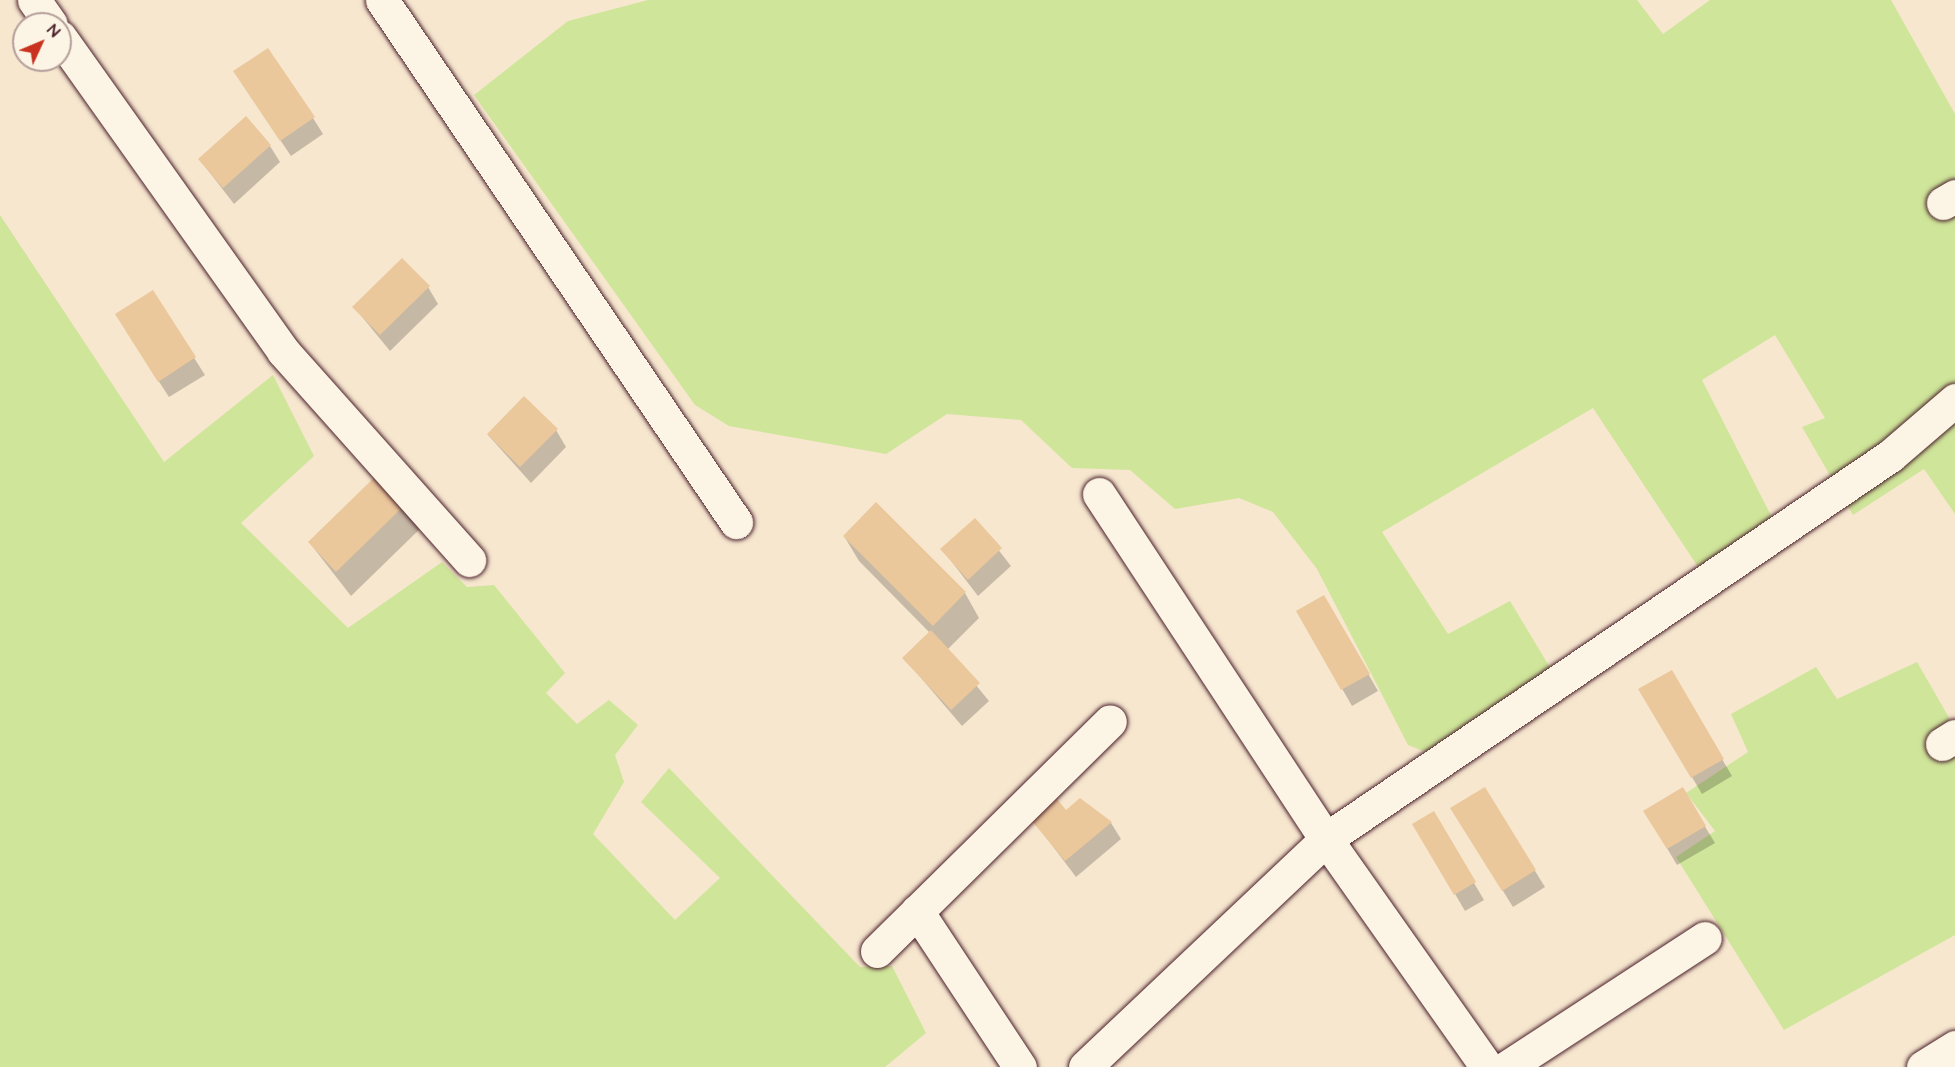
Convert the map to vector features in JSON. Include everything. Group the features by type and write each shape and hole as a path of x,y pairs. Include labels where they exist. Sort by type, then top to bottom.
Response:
{"street":[{"path":"382,0 736,522"},
{"path":"72,54 283,351 469,560"},
{"path":"1085,1067 1326,839 1890,456 1955,400"},
{"path":"1099,494 1326,839 1487,1067"},
{"path":"877,951 1110,721"},
{"path":"917,911 1020,1067"},
{"path":"1507,1067 1705,938"},
{"path":"1923,1067 1955,1047"}],"green space":[{"path":"648,0 1637,0 1663,34 1710,0 1891,0 1955,114 1955,514 1924,469 1853,515 1802,427 1825,418 1775,335 1702,380 1785,543 1710,585 1593,408 1382,532 1448,634 1510,601 1564,691 1452,762 1408,745 1317,569 1273,512 1239,498 1175,509 1130,470 1072,468 1021,420 947,414 886,454 729,426 695,405 474,95 568,21"},
{"path":"0,215 164,462 273,375 314,456 241,523 348,628 442,562 467,587 494,585 565,673 546,693 577,724 609,700 638,725 615,755 624,782 593,834 675,920 720,878 641,802 669,768 860,967 892,966 926,1033 885,1067 0,1067"},
{"path":"1917,662 1955,728 1955,935 1784,1030 1676,857 1715,831 1686,793 1748,752 1731,714 1816,667 1837,699"}],"building":[{"path":"268,48 315,117 280,141 233,71"},
{"path":"246,116 271,145 223,188 198,159"},
{"path":"402,258 430,286 380,335 352,307"},
{"path":"153,290 196,357 158,382 115,314"},
{"path":"524,396 558,429 520,467 487,434"},
{"path":"382,470 411,499 336,572 308,542"},
{"path":"876,502 966,592 933,626 843,536"},
{"path":"975,518 1002,548 968,580 940,549"},
{"path":"1324,595 1370,674 1341,690 1296,611"},
{"path":"931,630 980,683 951,710 902,658"},
{"path":"1672,670 1724,759 1691,778 1638,689"},
{"path":"1485,787 1536,870 1502,891 1450,808"},
{"path":"1683,787 1706,826 1667,849 1643,811"},
{"path":"1080,798 1112,822 1065,861 1031,820 1057,799 1066,810"},
{"path":"1434,811 1476,882 1454,895 1412,824"}]}
